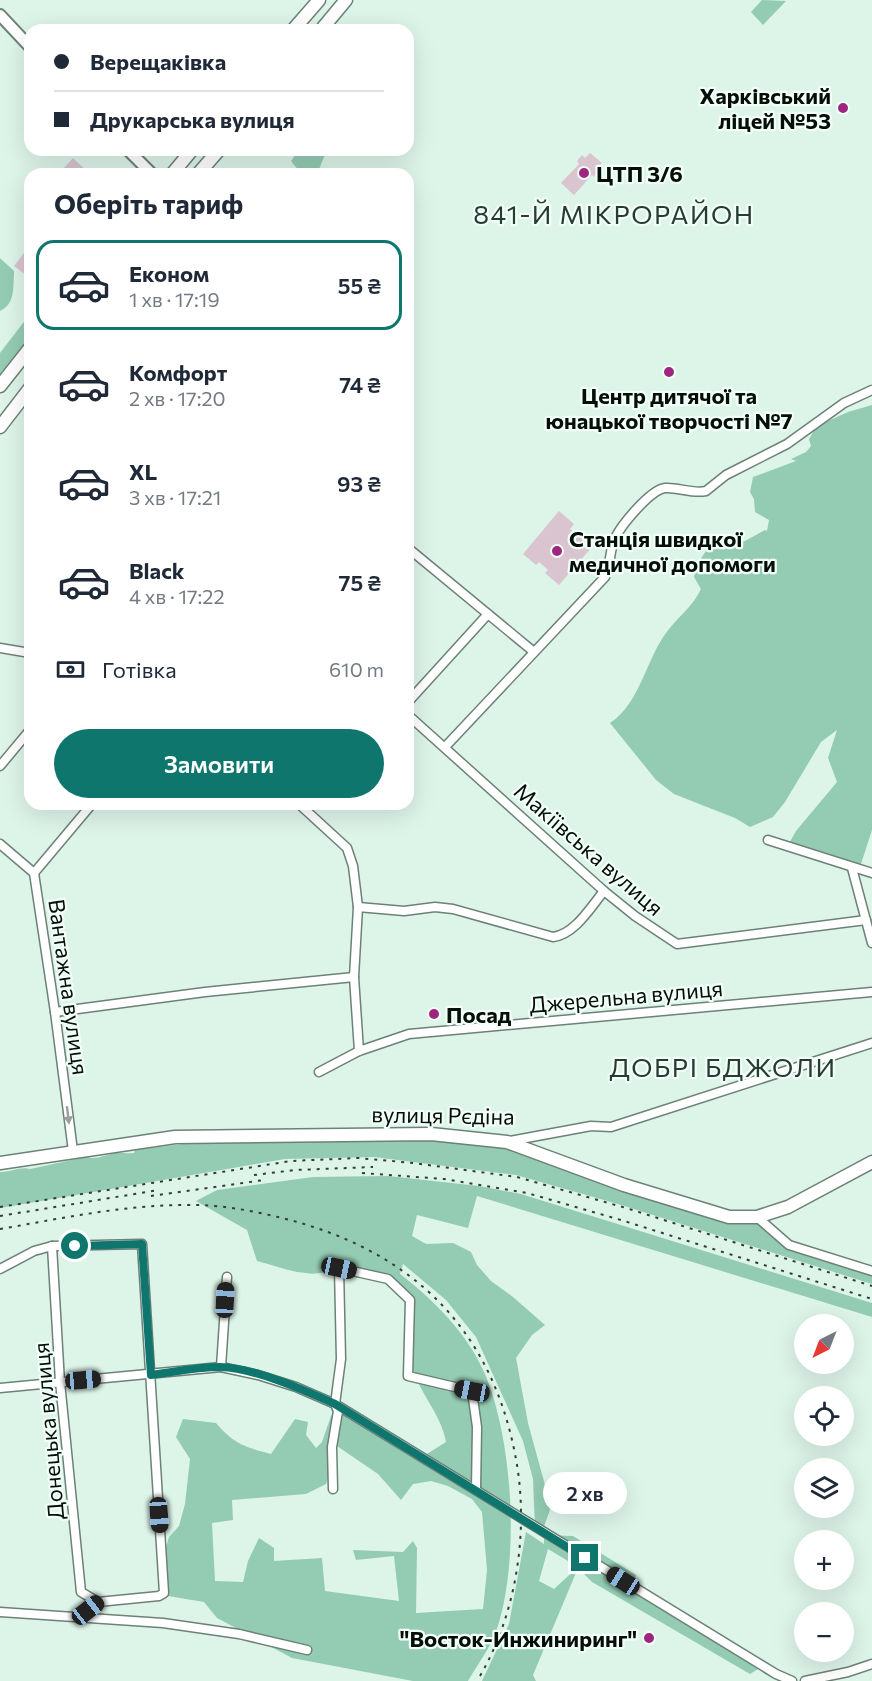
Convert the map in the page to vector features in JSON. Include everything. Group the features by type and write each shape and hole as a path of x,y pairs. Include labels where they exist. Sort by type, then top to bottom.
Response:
{"main road":[{"path":"298,24 319,0"},
{"path":"326,24 346,0"},
{"path":"177,168 187,156"},
{"path":"203,168 214,156"},
{"path":"0,386 24,356"},
{"path":"0,427 24,396"},
{"name":"вулиця Рєдіна","path":"0,1163 175,1137 431,1134 507,1142"},
{"path":"507,1142 624,1185 729,1217 757,1217 788,1207 872,1162"}],"street":[{"path":"0,15 24,41"},
{"path":"134,156 146,168"},
{"path":"445,747 605,577 610,568 614,541 626,522 657,491 665,488 706,491 726,475 787,444 844,403 872,390"},
{"path":"414,553 534,652"},
{"path":"414,695 488,614"},
{"path":"0,648 24,652"},
{"name":"Макіївська вулиця","path":"414,720 604,891 643,922 677,944 866,920"},
{"path":"0,766 24,737"},
{"path":"34,873 87,810"},
{"path":"306,810 348,848 353,866 358,907 354,977 359,1051"},
{"path":"768,840 872,873"},
{"name":"Вантажна вулиця","path":"0,844 34,873 73,1151"},
{"path":"852,868 872,943"},
{"path":"358,907 404,911 435,907 453,909 553,937 562,936 570,930 604,891"},
{"path":"55,1012 205,992 354,977"},
{"name":"Джерельна вулиця","path":"319,1072 359,1051 409,1034 872,992"},
{"name":"вулиця Рєдіна","path":"507,1142 591,1126 611,1127 872,1043"},
{"path":"757,1217 789,1245 870,1270"},
{"path":"0,1269 33,1251 52,1246 142,1244 164,1593 159,1596 98,1602 78,1617"},
{"name":"Донецька вулиця","path":"52,1246 60,1382 81,1592 98,1602"},
{"path":"333,1489 332,1447 338,1411 335,1404 340,1359 339,1268 388,1279 410,1300 408,1376 472,1391 477,1428 476,1490"},
{"path":"221,1367 227,1277"},
{"path":"0,1388 221,1367 258,1375 296,1387 335,1404 476,1490 522,1521 776,1674 792,1681"},
{"path":"0,1612 195,1628 239,1634 307,1650"},
{"path":"805,1681 848,1672 872,1664"}],"green space":[{"path":"762,0 786,1 763,25 751,12"},
{"path":"295,156 324,156 320,168 296,168 291,161"},
{"path":"0,258 14,271 14,274 11,300 0,311"},
{"path":"24,322 24,346 0,376 0,353"},
{"path":"872,405 872,830 860,867 787,847 796,831 837,782 828,758 837,730 821,742 785,802 773,817 750,827 735,818 674,794 656,780 610,723 629,704 661,640 698,595 701,589 694,577 698,563 708,548 745,541 767,531 769,520 755,512 754,499 750,492 753,477 796,461 791,459 806,452 811,446 809,439 817,426 848,412"},
{"path":"396,1138 506,1144 729,1217 757,1217 789,1245 872,1271 872,1284 618,1204 516,1175 374,1157 285,1159 0,1208 0,1172 30,1169 86,1157 97,1158 117,1153 134,1153 135,1150 199,1142"},
{"path":"388,1176 479,1186 521,1194 872,1303 872,1317 477,1196 468,1228 417,1215 412,1236 426,1244 453,1243 471,1252 477,1265 491,1281 545,1325 532,1335 516,1358 528,1423 551,1507 542,1532 535,1526 533,1479 523,1441 476,1337 446,1300 403,1264 400,1274 438,1307 459,1331 478,1359 494,1401 502,1432 510,1500 511,1535 509,1569 497,1629 488,1649 468,1681 413,1681 292,1658 217,1618 204,1602 168,1596 162,1562 169,1537 179,1526 185,1504 190,1459 176,1437 183,1419 216,1423 240,1444 271,1454 295,1419 308,1422 306,1435 316,1448 322,1442 331,1416 344,1409 422,1457 446,1442 440,1422 412,1367 412,1306 403,1292 395,1286 363,1274 333,1271 313,1274 257,1261 247,1230 196,1201 217,1190 313,1177","holes":["337,1446 378,1474 401,1500 413,1484 431,1481 448,1486 472,1499 482,1512 487,1570 483,1609 416,1613 417,1548 413,1541 403,1552 353,1550 356,1560 394,1556 399,1601 325,1591 322,1558 274,1561 274,1548 259,1538 248,1561 243,1582 215,1581 212,1523 233,1520 232,1500 306,1494 326,1484"]},
{"path":"526,1532 544,1544 544,1535 573,1536 636,1575 632,1590 758,1669 750,1674 592,1582 578,1568 533,1675 536,1681 482,1681 509,1624","holes":["548,1549 578,1567 554,1589 539,1581"]}],"building":[{"name":"ЦТП 3/6","path":"590,153 602,163 597,169 599,171 594,177 592,175 574,195 561,183 579,164 577,161 582,155 585,158"},
{"path":"73,158 84,168 64,168"},
{"path":"24,253 24,274 14,266"},
{"name":"Станція швидкої медичної допомоги","path":"559,511 574,524 570,529 592,547 559,585 545,573 548,570 539,562 536,565 523,554"}],"railway":[{"path":"0,1207 291,1161 358,1158 517,1177 626,1208 872,1286"},
{"path":"254,1175 295,1170 373,1167"},
{"path":"362,1173 444,1179 527,1193 872,1299"},
{"path":"151,1196 264,1180"},
{"path":"0,1216 159,1190"},
{"path":"0,1229 96,1212 144,1207 193,1205 238,1209 282,1218 327,1232 368,1250 405,1272 436,1299 464,1331 486,1367 503,1408 515,1454 519,1482 520,1541 511,1600 491,1656 477,1681"}],"place":[{"name":"Харківський ліцей №53","path":"843,108"},
{"name":"ЦТП 3/6","path":"584,173"},
{"name":"Центр дитячої та юнацької творчості №7","path":"669,372"},
{"name":"Станція швидкої медичної допомоги","path":"557,551"},
{"name":"Посад","path":"434,1014"},
{"name":"\"Восток-Инжиниринг\"","path":"649,1638"}],"district":[{"name":"841-Й МІКРОРАЙОН","path":"614,213"},
{"name":"ДОБРІ БДЖОЛИ","path":"723,1066"}],"route":[{"path":"75,1246 142,1244 151,1375 221,1367 258,1375 296,1387 335,1404 585,1558"}]}
